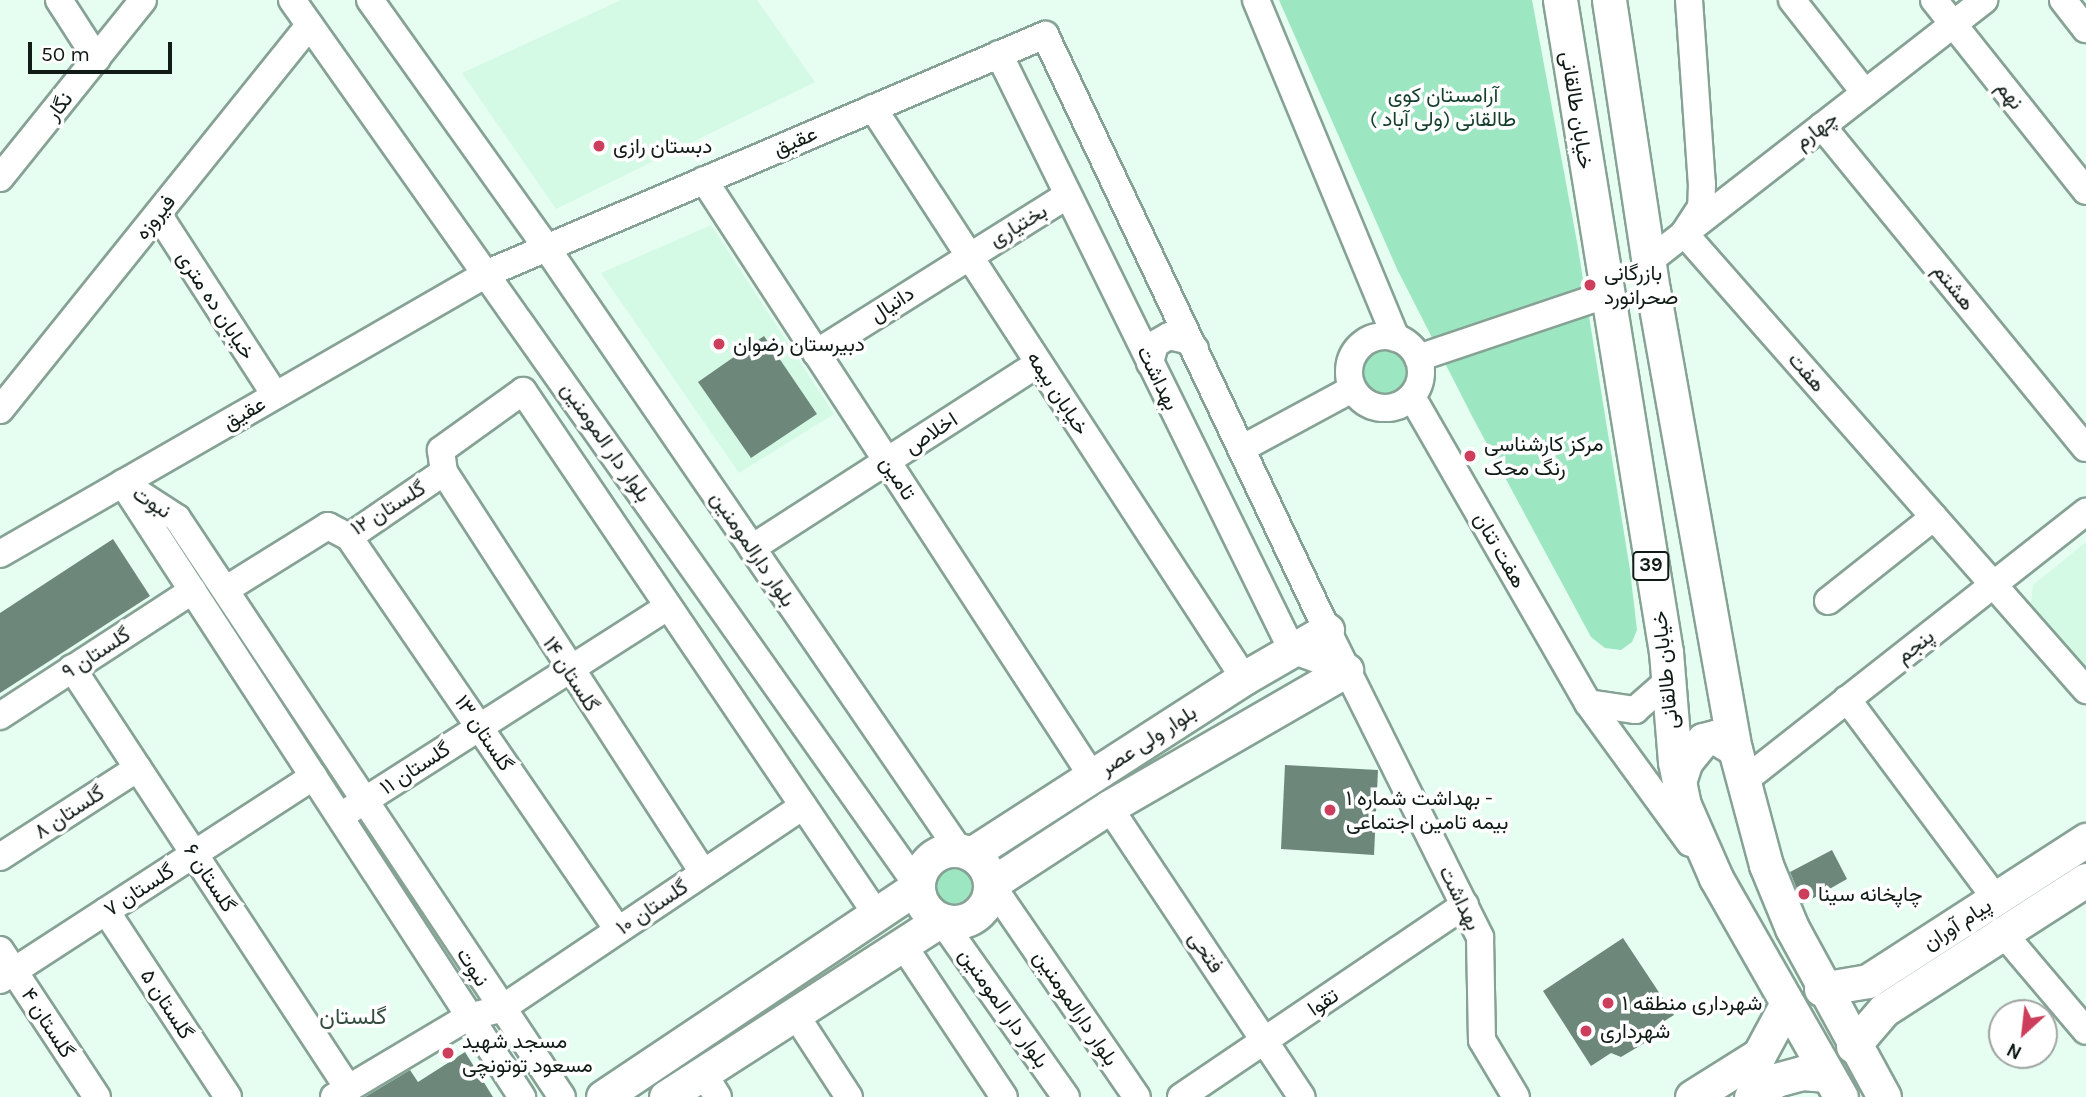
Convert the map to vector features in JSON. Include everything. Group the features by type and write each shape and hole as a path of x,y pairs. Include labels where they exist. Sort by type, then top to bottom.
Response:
{"main road":[{"name":"خیابان طالقانی","path":"1560,0 1605,295 1667,666 1679,782 1694,834 1716,878 1834,1086"},
{"name":"39","path":"1609,0 1713,648 1740,764 1766,865 1821,989 1884,1097"},
{"name":"بلوار ولی عصر","path":"965,852 1092,776 1244,678 1326,631"},
{"path":"1667,666 1673,663 1698,668 1708,660 1713,648"},
{"name":"بلوار ولی عصر","path":"991,884 1109,807 1346,670"},
{"path":"1679,782 1686,761 1703,740 1715,737 1740,764"},
{"name":"پیام آوران","path":"1821,989 1868,981 2086,841"},
{"path":"666,1097 710,1085 795,1014 942,920 965,921 976,915 989,896 991,884 988,872 965,852 947,850 926,863 918,886 925,906 942,920"},
{"name":"پیام آوران","path":"1853,1046 1884,1010 2086,880"},
{"path":"603,1097 875,912 918,886"},
{"path":"1868,981 1871,999 1884,1010"},
{"path":"1762,1077 1786,1005"},
{"path":"1692,1097 1762,1077 1802,1073 1834,1086"}],"street":[{"path":"60,0 97,59"},
{"name":"نگار","path":"1,172 143,0"},
{"name":"بلوار دار المومنین","path":"292,0 488,273 918,886"},
{"path":"370,0 546,247"},
{"path":"1255,0 1396,338 1418,358 1421,375 1412,397 1403,404 1380,409 1369,405 1352,389 1349,365 1353,354 1372,338 1396,338"},
{"path":"1684,233 1701,207 1702,184 1689,0"},
{"path":"1792,0 1865,93"},
{"name":"نهم","path":"1934,0 2086,191"},
{"name":"چهارم","path":"1649,261 1984,0"},
{"path":"2063,0 2086,29"},
{"name":"فیروزه","path":"0,410 310,25"},
{"name":"عقیق","path":"0,554 488,273 1045,35"},
{"name":"بهداشت","path":"1045,35 1243,448 1326,631 1480,937 1482,1040 1516,1097"},
{"name":"بهداشت","path":"999,54 1292,650"},
{"name":"خیابان بیمه","path":"873,108 1244,678"},
{"name":"هشتم","path":"1822,126 2086,448"},
{"name":"تامین","path":"704,180 1092,776"},
{"name":"بختیاری","path":"968,254 1068,195"},
{"name":"خیابان ده متری","path":"158,214 275,395"},
{"name":"هفت","path":"1684,233 2086,690"},
{"name":"بلوار دارالمومنین","path":"546,247 965,852"},
{"name":"دانیال","path":"816,353 968,254"},
{"path":"1418,358 1605,295"},
{"path":"1150,363 1155,344 1169,336 1187,340 1195,349"},
{"name":"اخلاص","path":"752,548 1039,363"},
{"path":"1243,448 1352,389"},
{"name":"گلستان ۱۲","path":"225,590 328,526 349,537 444,472 441,450 523,391 667,607"},
{"name":"هفت تنان","path":"1412,397 1588,703 1716,878"},
{"name":"گلستان ۱۴","path":"444,472 569,670 703,873"},
{"name":"نبوت","path":"123,483 177,518 562,1097"},
{"name":"نبوت","path":"123,483 522,1097"},
{"name":"پنجم","path":"1740,764 1847,699 2086,512"},
{"path":"1828,601 1934,517"},
{"name":"گلستان ۱۳","path":"349,537 618,930"},
{"name":"گلستان ۹","path":"0,716 193,590"},
{"path":"667,607 875,912"},
{"name":"گلستان ۱۱","path":"340,817 667,607"},
{"path":"1292,650 1346,670"},
{"path":"1588,703 1635,710 1667,666"},
{"name":"گلستان ۶","path":"72,668 194,854 341,1093"},
{"path":"1847,699 1996,899"},
{"name":"گلستان ۸","path":"0,857 138,768"},
{"name":"گلستان ۷","path":"5,967 106,911 314,776"},
{"name":"گلستان ۱۰","path":"501,1009 803,806"},
{"name":"فتحی","path":"1109,807 1302,1097"},
{"name":"بلوار دارالمومنین","path":"991,884 1137,1097"},
{"name":"تقوا","path":"1181,1097 1465,905"},
{"name":"گلستان ۵","path":"106,911 228,1097"},
{"name":"بلوار دار المومنین","path":"942,920 1066,1097"},
{"path":"2003,933 2086,1031"},
{"path":"903,945 1004,1097"},
{"name":"گلستان ۴","path":"5,967 97,1097"},
{"path":"341,1093 468,1017 501,1009"},
{"path":"795,1014 849,1097"}],"shaded area":[{"name":"دبستان رازی","path":"621,0 757,0 815,82 556,209 462,73"},
{"name":"دبیرستان رضوان","path":"711,225 834,414 739,473 601,273"},
{"path":"2086,542 2086,668 2031,604 2033,585"}],"green space":[{"name":"آرامستان کوی طالقانی (ولی آباد )","path":"1279,0 1532,0 1577,242 1630,570 1637,630 1632,642 1621,650 1605,648 1591,637 1473,418 1397,269"},
{"path":"1379,342 1391,342 1407,351 1414,361 1414,385 1407,395 1391,404 1379,404 1368,399 1359,390 1354,379 1354,367 1359,356 1368,347"},
{"path":"949,859 959,859 974,867 980,876 980,898 974,907 959,915 949,915 931,903 926,892 926,882 938,864"}],"building":[{"path":"764,336 817,414 751,458 698,382"},
{"path":"113,539 150,596 0,693 0,613"},
{"name":"بهداشت شماره ۱ - بیمه تامین اجتماعی","path":"1285,765 1378,770 1374,855 1281,849"},
{"name":"چاپخانه سینا","path":"1832,850 1847,879 1803,904 1790,872"},
{"name":"شهرداری منطقه ۱","path":"1623,938 1674,1015 1655,1027 1653,1038 1621,1057 1611,1053 1591,1066 1543,991"},
{"name":"مسجد شهید مسعود توتونچی","path":"465,1052 493,1097 365,1097 410,1070 418,1082"}],"place":[{"name":"دبستان رازی","path":"599,146"},
{"name":"بازرگانی صحرانورد","path":"1590,285"},
{"name":"دبیرستان رضوان","path":"719,344"},
{"name":"مرکز کارشناسی رنگ محک","path":"1470,456"},
{"name":"بهداشت شماره ۱ - بیمه تامین اجتماعی","path":"1330,810"},
{"name":"چاپخانه سینا","path":"1804,894"},
{"name":"شهرداری منطقه ۱","path":"1608,1003"},
{"name":"شهرداری","path":"1586,1031"},
{"name":"مسجد شهید مسعود توتونچی","path":"448,1053"}],"district":[{"name":"گلستان","path":"353,1017"}]}
